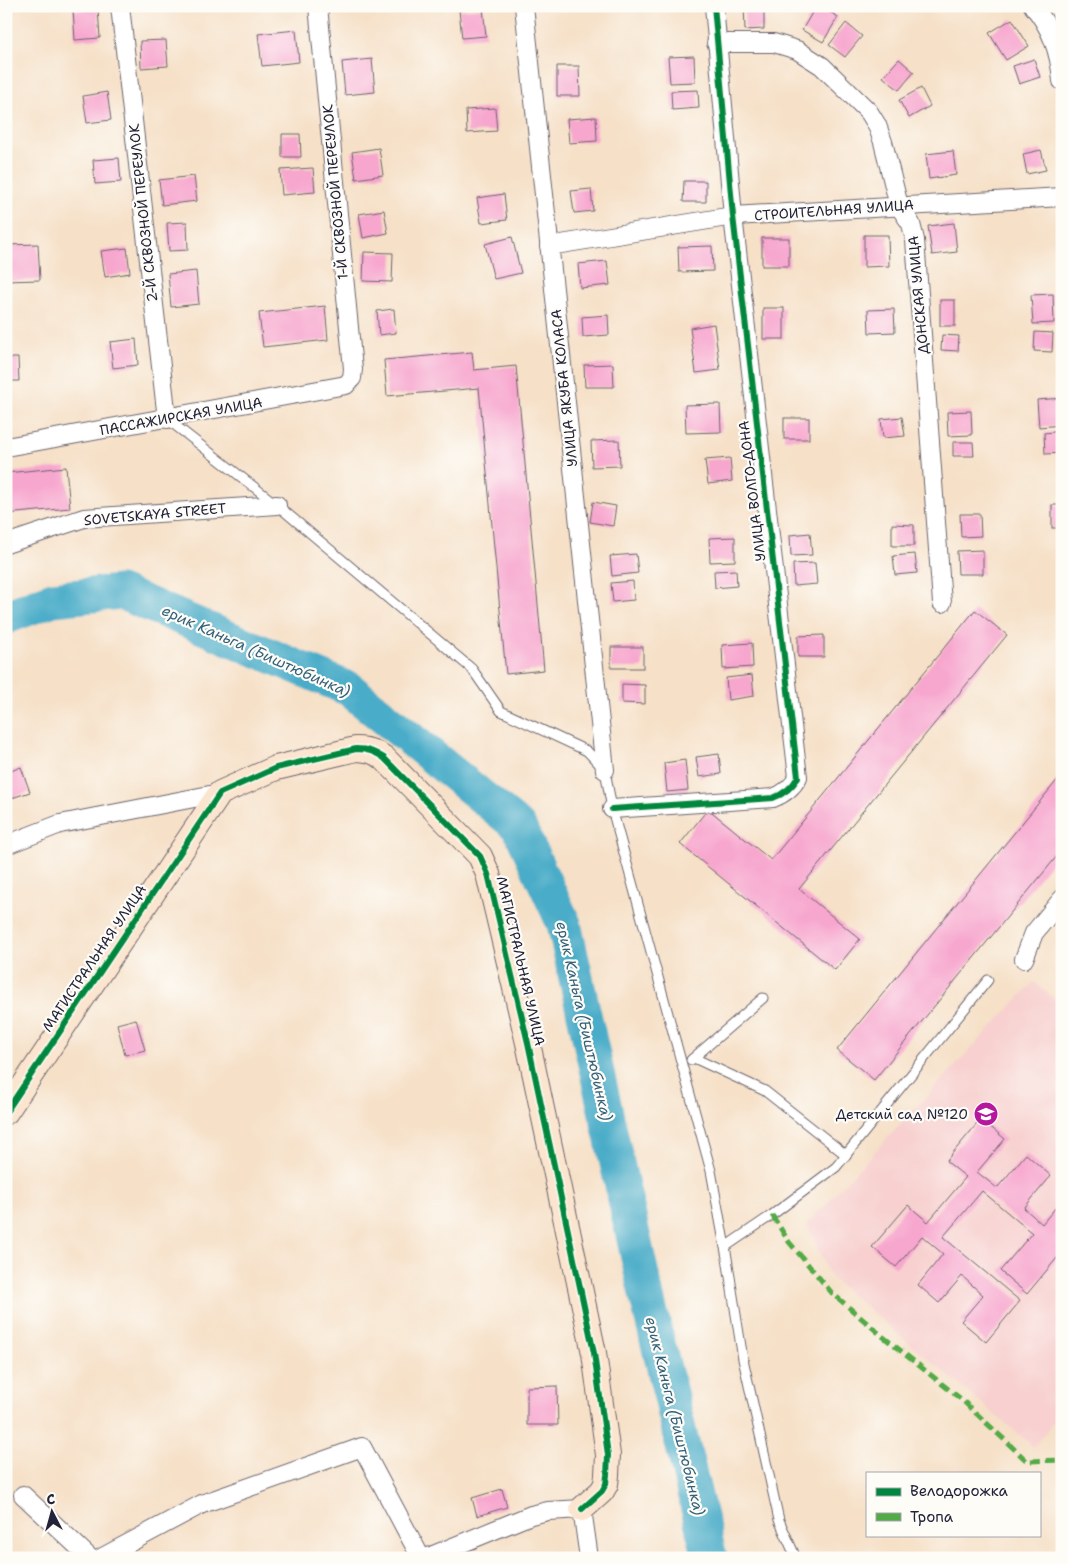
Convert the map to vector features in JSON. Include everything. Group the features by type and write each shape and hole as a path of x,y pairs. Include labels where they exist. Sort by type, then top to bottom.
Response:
{"street":[{"name":"2-Й СКВОЗНОЙ ПЕРЕУЛОК","path":"120,6 166,419"},
{"name":"1-Й СКВОЗНОЙ ПЕРЕУЛОК","path":"318,6 353,369 352,378"},
{"name":"УЛИЦА ЯКУБА КОЛАСА","path":"524,6 605,770"},
{"name":"УЛИЦА ВОЛГО-ДОНА","path":"612,809 773,798 788,791 798,777 733,216 714,6"},
{"path":"1033,6 1050,33 1060,59 1062,81"},
{"name":"ДОНСКАЯ УЛИЦА","path":"716,43 774,43 797,50 822,66 869,112 877,125 899,206 911,224 915,240 942,603"},
{"name":"СТРОИТЕЛЬНАЯ УЛИЦА","path":"549,246 733,216 1062,197"},
{"name":"ПАССАЖИРСКАЯ УЛИЦА","path":"6,447 346,385 352,378"},
{"name":"SOVETSKAYA STREET","path":"6,544 84,518 277,505"},
{"name":"МАГИСТРАЛЬНАЯ УЛИЦА","path":"6,1112 220,793 276,768 356,750 370,750 384,758 480,856 488,874 528,1043 594,1353 608,1456 607,1475 602,1492 582,1509"},
{"path":"6,845 60,824 220,793"},
{"path":"1024,959 1034,933 1062,899"},
{"path":"101,1558 202,1504 362,1447 421,1558"},
{"path":"23,1495 90,1558"},
{"path":"426,1558 531,1515 548,1511 582,1509 589,1558"}],"lane":[{"path":"166,419 277,505 472,670 501,711 587,751 605,770 612,809 711,1171 743,1359 779,1520 796,1558"},
{"path":"725,1247 772,1215 836,1166 988,980"},
{"path":"682,1064 694,1058 763,998"},
{"path":"694,1058 765,1091 846,1155"}],"shaded area":[{"name":"Детский сад №120","path":"1034,982 1062,1005 1062,1410 1034,1447 830,1277 807,1224"}],"building":[{"path":"744,6 764,6 764,29 745,30"},
{"path":"816,6 820,6 838,17 823,42 802,30"},
{"path":"483,8 486,36 462,38 459,10"},
{"path":"98,9 100,38 75,40 73,10"},
{"path":"1012,19 1029,46 1006,60 989,33"},
{"path":"846,23 862,36 845,57 829,45"},
{"path":"296,30 299,62 262,66 258,34"},
{"path":"166,40 168,66 141,68 140,41"},
{"path":"694,56 695,82 670,83 668,57"},
{"path":"372,59 375,92 345,95 342,62"},
{"path":"899,59 914,72 899,90 883,77"},
{"path":"1034,59 1040,77 1019,84 1013,66"},
{"path":"557,66 579,66 580,96 557,96"},
{"path":"921,88 930,106 909,118 899,100"},
{"path":"698,90 699,108 672,110 671,91"},
{"path":"107,92 111,120 87,123 83,96"},
{"path":"495,108 497,131 467,133 466,110"},
{"path":"596,117 597,141 569,143 567,119"},
{"path":"282,134 300,134 301,157 282,157"},
{"path":"379,148 383,175 356,179 352,152"},
{"path":"1041,150 1046,170 1027,174 1023,154"},
{"path":"953,151 956,175 929,179 926,154"},
{"path":"119,158 121,182 95,184 93,160"},
{"path":"313,168 315,192 282,195 280,170"},
{"path":"194,176 197,201 162,205 159,180"},
{"path":"684,181 706,181 706,202 683,202"},
{"path":"591,189 593,211 574,213 571,191"},
{"path":"504,194 507,220 481,223 477,198"},
{"path":"384,210 388,233 363,238 359,214"},
{"path":"187,222 188,250 169,251 167,223"},
{"path":"954,223 957,252 932,255 928,226"},
{"path":"864,235 888,235 889,266 864,267"},
{"path":"512,237 521,273 494,279 485,244"},
{"path":"762,238 789,238 789,266 762,266"},
{"path":"38,244 40,280 6,281 6,245"},
{"path":"712,246 713,271 679,272 678,247"},
{"path":"127,248 130,273 105,277 101,251"},
{"path":"364,252 393,253 392,282 363,281"},
{"path":"607,261 610,285 580,288 578,264"},
{"path":"196,271 199,304 171,307 168,274"},
{"path":"1053,294 1054,323 1033,324 1031,295"},
{"path":"940,300 955,300 955,326 940,326"},
{"path":"325,306 328,340 263,347 259,313"},
{"path":"763,308 784,308 784,339 763,339"},
{"path":"394,309 396,333 379,335 377,311"},
{"path":"894,309 895,332 869,333 868,310"},
{"path":"608,315 609,335 583,337 582,317"},
{"path":"714,324 720,370 696,373 690,328"},
{"path":"1035,332 1053,333 1052,352 1034,351"},
{"path":"942,335 959,336 958,351 941,350"},
{"path":"136,339 138,365 113,368 110,342"},
{"path":"472,352 474,370 516,366 544,670 506,674 479,388 387,396 384,360"},
{"path":"6,358 18,358 19,381 6,381"},
{"path":"613,364 614,387 585,387 584,365"},
{"path":"1062,398 1062,425 1039,427 1037,400"},
{"path":"720,404 721,432 686,433 685,405"},
{"path":"971,411 972,435 948,436 947,412"},
{"path":"902,417 905,436 883,438 881,419"},
{"path":"784,418 809,418 809,439 784,439"},
{"path":"1062,431 1062,453 1045,454 1044,433"},
{"path":"619,440 620,466 592,467 591,441"},
{"path":"953,442 973,442 974,456 953,456"},
{"path":"730,458 732,481 708,484 705,460"},
{"path":"66,467 70,508 6,514 6,473"},
{"path":"593,502 616,506 613,526 590,522"},
{"path":"1052,505 1062,505 1062,528 1052,528"},
{"path":"960,514 980,514 981,536 961,537"},
{"path":"892,524 914,525 914,546 892,546"},
{"path":"810,533 812,555 791,556 790,535"},
{"path":"735,537 735,561 710,562 709,538"},
{"path":"983,550 983,574 958,574 957,551"},
{"path":"636,554 638,573 612,576 610,556"},
{"path":"915,554 917,573 895,575 893,556"},
{"path":"815,563 817,584 794,586 793,564"},
{"path":"736,570 737,586 715,588 714,571"},
{"path":"633,581 634,600 613,602 611,583"},
{"path":"975,610 1007,635 799,889 860,939 835,970 680,844 708,809 771,860"},
{"path":"824,635 824,657 798,657 798,636"},
{"path":"752,643 753,667 723,669 722,645"},
{"path":"611,647 643,647 643,668 611,668"},
{"path":"752,675 754,696 728,700 726,678"},
{"path":"622,684 645,685 645,704 622,703"},
{"path":"719,754 721,774 699,777 696,757"},
{"path":"685,760 688,790 667,792 664,763"},
{"path":"21,767 30,792 6,800 6,773"},
{"path":"1059,778 1062,780 1062,850 874,1080 837,1050"},
{"path":"136,1019 145,1050 125,1055 117,1024"},
{"path":"981,1119 1005,1139 977,1172 997,1188 1026,1154 1051,1176 1024,1208 1042,1224 1062,1200 1062,1252 1027,1294 1000,1271 1032,1233 982,1191 943,1237 1020,1301 986,1342 961,1321 983,1295 962,1276 939,1303 918,1285 943,1254 922,1236 896,1267 872,1247 908,1205 928,1222 966,1177 946,1161"},
{"path":"557,1386 558,1425 527,1425 527,1387"},
{"path":"502,1489 507,1507 477,1516 472,1498"}],"waterway":[{"name":"ерик Каньга (Биштюбинка)","path":"6,617 53,599 120,592 349,689 519,827 564,924 647,1298 710,1558"}],"marked path":[{"path":"772,1215 789,1242 832,1293 962,1400 1027,1461 1062,1460"}],"cycle path":[{"path":"612,809 773,798 787,790 798,777 733,216 714,6"},
{"path":"6,1112 220,793 276,768 356,749 371,751 384,758 480,856 488,874 528,1043 594,1353 608,1455 607,1475 606,1484 602,1491 582,1509"}],"place":[{"name":"Детский сад №120","path":"986,1114"}]}
